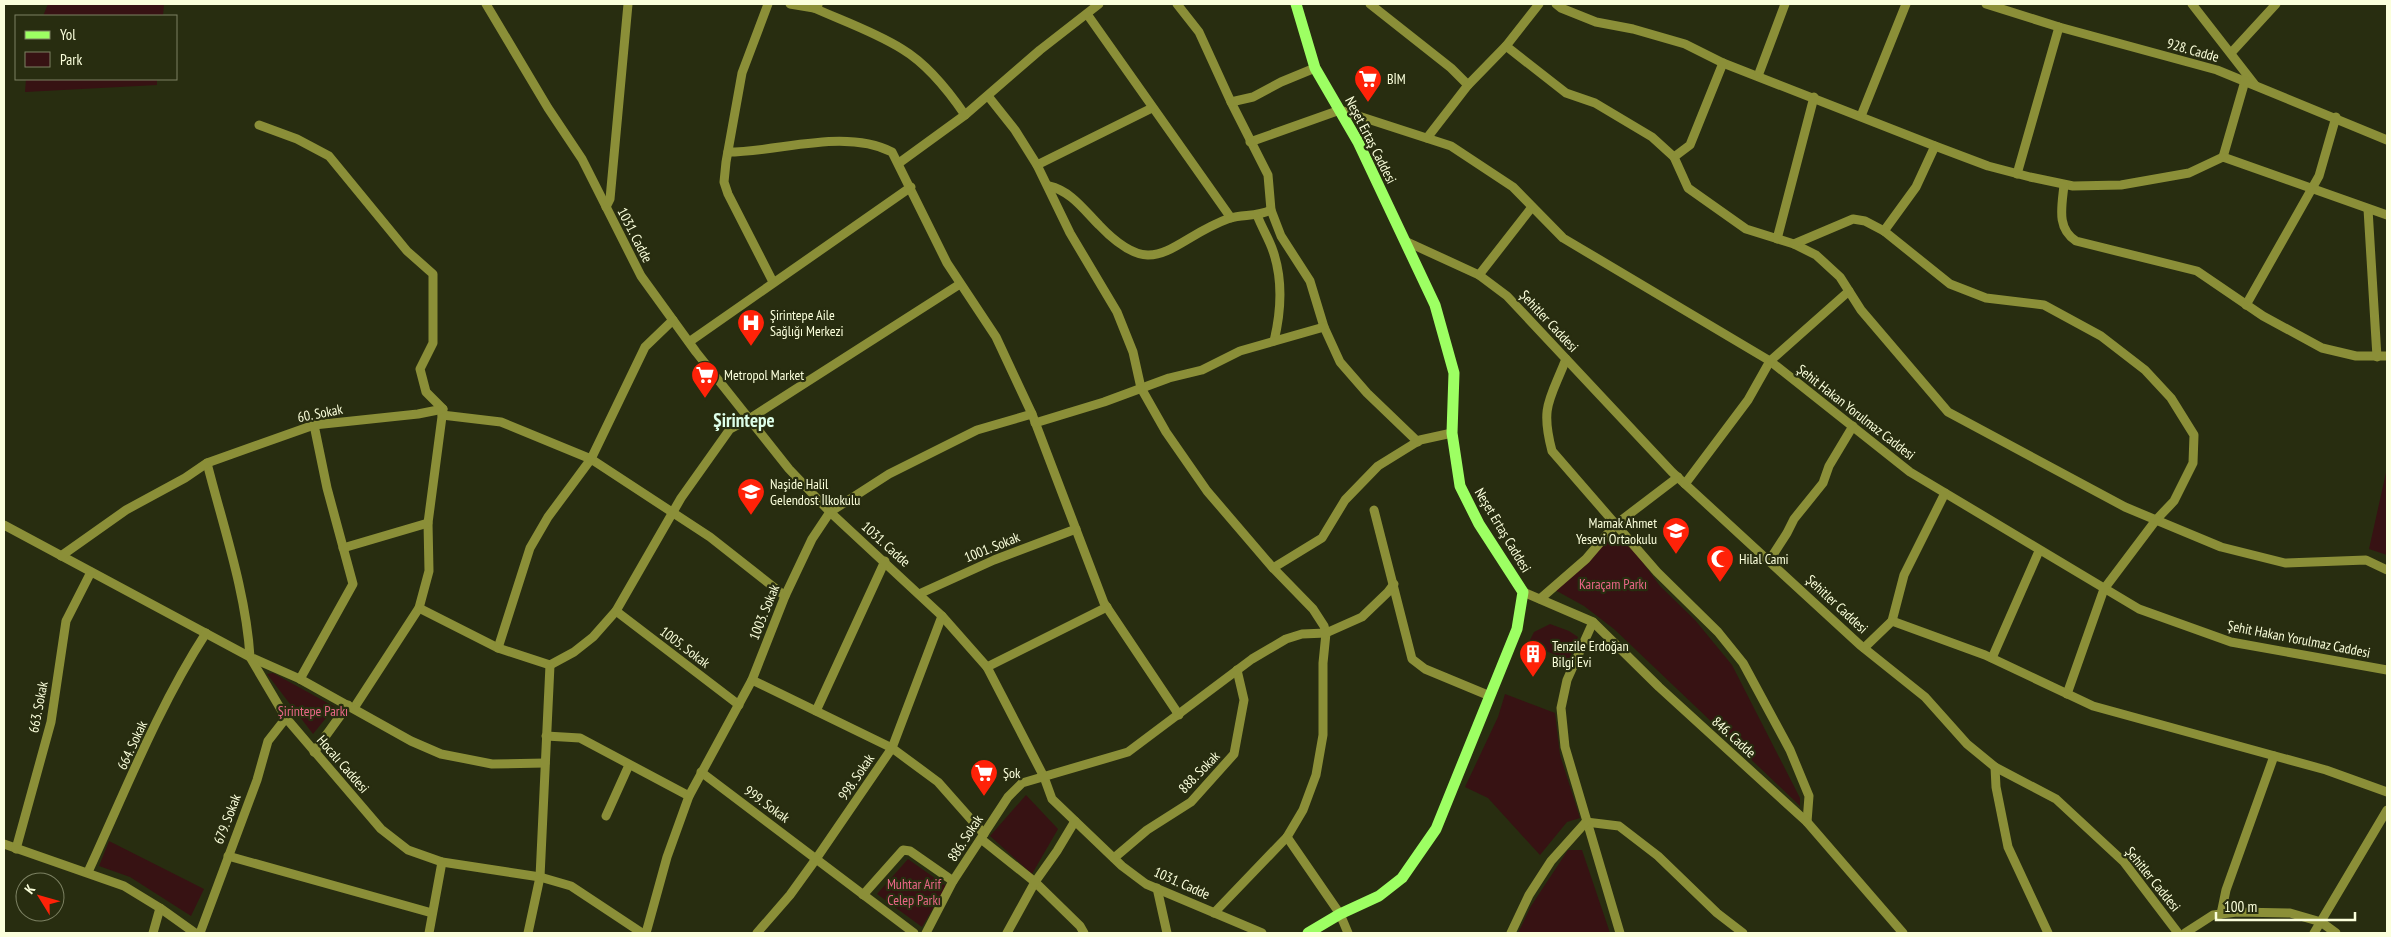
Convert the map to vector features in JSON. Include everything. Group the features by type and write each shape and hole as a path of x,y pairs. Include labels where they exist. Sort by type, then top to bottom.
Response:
{"main road":[{"name":"Neşet Ertaş Caddesi","path":"1296,4 1315,68 1358,142 1435,305 1454,373 1452,432 1460,486 1479,524 1522,592 1517,629 1436,829 1402,878 1379,896 1340,914 1308,933"}],"street":[{"name":"1031. Cadde","path":"486,4 582,159 640,276 689,342 789,469 830,512 885,561 942,616 987,667 1044,777 1052,799 1114,858 1146,884 1262,933"},
{"path":"606,207 610,199 628,4"},
{"path":"768,4 742,73 724,182 728,194 773,282"},
{"path":"792,4 817,6 900,48 917,59 953,98 965,115"},
{"path":"899,163 965,115 1040,50 1099,4"},
{"path":"1177,4 1199,32 1250,142 1268,175 1271,210 1281,236 1310,281 1324,327 1340,362 1367,393 1418,442"},
{"path":"1370,4 1451,68 1468,85"},
{"path":"1427,138 1468,85 1506,46 1539,4"},
{"path":"1556,4 1560,8 1596,22 1633,29 1685,44 1723,63 1935,146 2017,174 2064,185 2120,185 2189,173 2223,157 2387,215"},
{"path":"1758,76 1785,4"},
{"path":"1861,116 1906,4"},
{"name":"928. Cadde","path":"1986,4 2059,27 2217,70 2336,117 2387,140"},
{"path":"2192,4 2256,86"},
{"path":"2230,53 2276,4"},
{"path":"1087,14 1231,218"},
{"path":"2017,174 2059,27"},
{"path":"1506,46 1566,92 1595,103 1630,122 1674,157 1688,188 1746,229 1794,244 1816,255 1840,277 1861,310 1948,412 2125,507 2221,548 2286,563 2366,560 2387,570"},
{"path":"1674,157 1690,145 1723,63"},
{"path":"1231,102 1253,97 1280,82 1315,68"},
{"path":"2223,157 2245,82"},
{"path":"988,96 1015,130 1049,186 1070,233 1117,312 1134,352 1141,388 1186,462 1232,522 1313,609 1326,633 1323,663 1323,735 1316,775 1303,810 1287,837 1214,912"},
{"path":"1777,239 1814,98"},
{"path":"1037,165 1152,108"},
{"path":"1250,142 1340,110"},
{"name":"Şehit Hakan Yorulmaz Caddesi","path":"1340,110 1451,146 1513,187 1563,238 1770,362 1910,472 2039,551 2139,609 2231,642 2387,670"},
{"path":"2246,306 2323,166 2336,117"},
{"path":"258,125 297,139 329,156 407,251 433,274 433,344 420,369 426,392 442,412 428,524 429,571 419,608 351,706 314,752"},
{"path":"728,152 818,142 876,144 892,152 935,240 960,284 996,337 1034,418 1107,607 1179,714"},
{"path":"1884,231 1916,187 1935,146"},
{"path":"2064,185 2062,222 2069,236 2076,241 2197,272 2246,306 2322,348 2356,356 2387,356"},
{"path":"1049,186 1060,188 1111,238 1140,256 1159,255 1196,233 1231,218 1257,215 1271,210"},
{"path":"689,342 910,187"},
{"path":"1479,275 1532,207"},
{"path":"2368,209 2377,357"},
{"path":"1257,215 1272,249 1278,273 1280,317 1274,341"},
{"path":"1794,244 1853,219 1865,221 1884,231 1950,284 1986,298 2044,305 2101,336 2145,370 2171,398 2194,435 2193,463 2174,502 2156,520 2104,589 2067,694"},
{"name":"Şehitler Caddesi","path":"1405,241 1479,275 1508,296 1682,480 1864,648 1925,697 1967,744 1995,766 2056,799 2124,862 2178,933"},
{"path":"419,608 498,648 550,665 580,647 616,611 672,512 730,429 749,419 960,284"},
{"path":"1540,599 1586,559 1615,524 1682,480 1748,400 1770,362 1849,291"},
{"path":"498,648 530,548 548,517 591,459 645,347 673,320"},
{"name":"1003. Sokak","path":"646,933 667,858 689,796 752,680 785,596 812,539 830,512 889,474 977,430 1034,418 1202,370 1240,351 1324,327"},
{"path":"1566,359 1547,400 1546,427 1552,452 1657,572 1718,632 1743,663 1790,750 1809,796 1807,822"},
{"name":"60. Sokak","path":"61,556 126,510 185,478 207,463 314,426 442,412 502,422 591,459 710,537 785,596"},
{"path":"300,679 353,584 314,426"},
{"path":"1769,561 1794,519 1823,482 1836,454 1853,426"},
{"path":"1273,568 1322,538 1346,500 1378,466 1418,442 1452,432"},
{"path":"207,463 238,589 248,637 250,657"},
{"path":"1864,648 1892,621 1904,575 1945,494"},
{"path":"1374,510 1412,659 1425,669 1490,696"},
{"path":"343,548 428,524"},
{"path":"4,525 250,657 300,679 351,706 411,742 441,754 492,764 545,763"},
{"name":"1001. Sokak","path":"919,594 994,560 1076,529"},
{"path":"1992,658 2039,551"},
{"path":"816,711 885,561"},
{"name":"663. Sokak","path":"16,850 51,722 66,621 91,572"},
{"path":"1326,633 1362,617 1394,584"},
{"name":"846. Cadde","path":"1522,592 1592,622 1659,687 1807,822 1904,933"},
{"path":"987,667 1107,607"},
{"name":"1005. Sokak","path":"616,611 738,705"},
{"name":"998. Sokak","path":"757,933 790,895 892,748 942,616"},
{"path":"1892,621 1992,658 2093,706 2326,770 2387,792"},
{"path":"1592,622 1574,663 1561,708 1565,747 1620,933"},
{"name":"664. Sokak","path":"88,872 164,708 189,660 206,633"},
{"name":"886. Sokak","path":"926,933 953,881 1008,797 1022,783 1128,752 1236,670 1286,639 1302,634 1326,633"},
{"name":"Hocalı Caddesi","path":"250,657 286,718 381,829 408,850 442,862 540,877 571,886 642,933"},
{"path":"528,933 540,877 550,665"},
{"name":"888. Sokak","path":"1114,858 1147,830 1191,802 1234,754 1244,700 1236,670"},
{"path":"752,680 892,748 938,782 983,837 1035,882 1080,926 1084,933"},
{"name":"679. Sokak","path":"200,933 257,780 268,741 286,718"},
{"path":"546,736 580,738 689,796"},
{"path":"2222,914 2226,890 2274,756"},
{"path":"606,816 629,765"},
{"path":"1995,766 1996,787 2008,847 2048,933"},
{"name":"999. Sokak","path":"701,772 914,933"},
{"path":"2314,933 2387,810"},
{"path":"1007,933 1035,882 1075,821"},
{"path":"1511,933 1529,895 1550,861 1586,822"},
{"path":"1586,822 1619,826 1658,856 1717,913 1743,933"},
{"path":"1287,837 1340,914 1348,933"},
{"path":"4,844 16,850 88,872 124,886 160,908 194,933"},
{"path":"863,895 903,850 910,851 953,881"},
{"path":"228,856 432,913"},
{"path":"429,933 442,862"},
{"path":"1157,888 1167,933"},
{"path":"153,933 160,908"},
{"path":"2185,933 2213,915 2237,912 2290,913 2321,922 2336,933"}],"green space":[{"path":"48,4 164,4 163,15 43,15"},
{"path":"26,80 157,80 157,85 25,92"},
{"path":"2387,468 2387,555 2369,549"},
{"name":"Karaçam Parkı","path":"1616,536 1635,552 1660,586 1695,620 1732,665 1800,798 1800,806 1614,629 1584,606 1555,590 1599,548"},
{"path":"1550,624 1569,631 1578,637 1569,660 1528,644 1534,632"},
{"name":"Şirintepe Parkı","path":"273,673 335,707 313,734 267,674"},
{"path":"1505,694 1555,713 1560,755 1580,818 1567,822 1540,855 1488,798 1465,787 1498,717"},
{"path":"1026,795 1058,829 1032,874 990,836"},
{"path":"109,841 204,889 191,916 130,877 99,866"},
{"path":"1568,850 1582,850 1610,933 1518,933 1531,906"},
{"name":"Muhtar Arif Celep Parkı","path":"908,859 946,886 922,927 877,894"}],"place":[{"name":"BİM","path":"1368,103"},
{"name":"Şirintepe Aile Sağlığı Merkezi","path":"751,347"},
{"name":"Metropol Market","path":"705,399"},
{"name":"Naşide Halil Gelendost İlkokulu","path":"751,516"},
{"name":"Mamak Ahmet Yesevi Ortaokulu","path":"1676,555"},
{"name":"Hilal Cami","path":"1720,583"},
{"name":"Tenzile Erdoğan Bilgi Evi","path":"1533,678"},
{"name":"Şok","path":"984,797"}],"district":[{"name":"Şirintepe","path":"744,420"}]}
